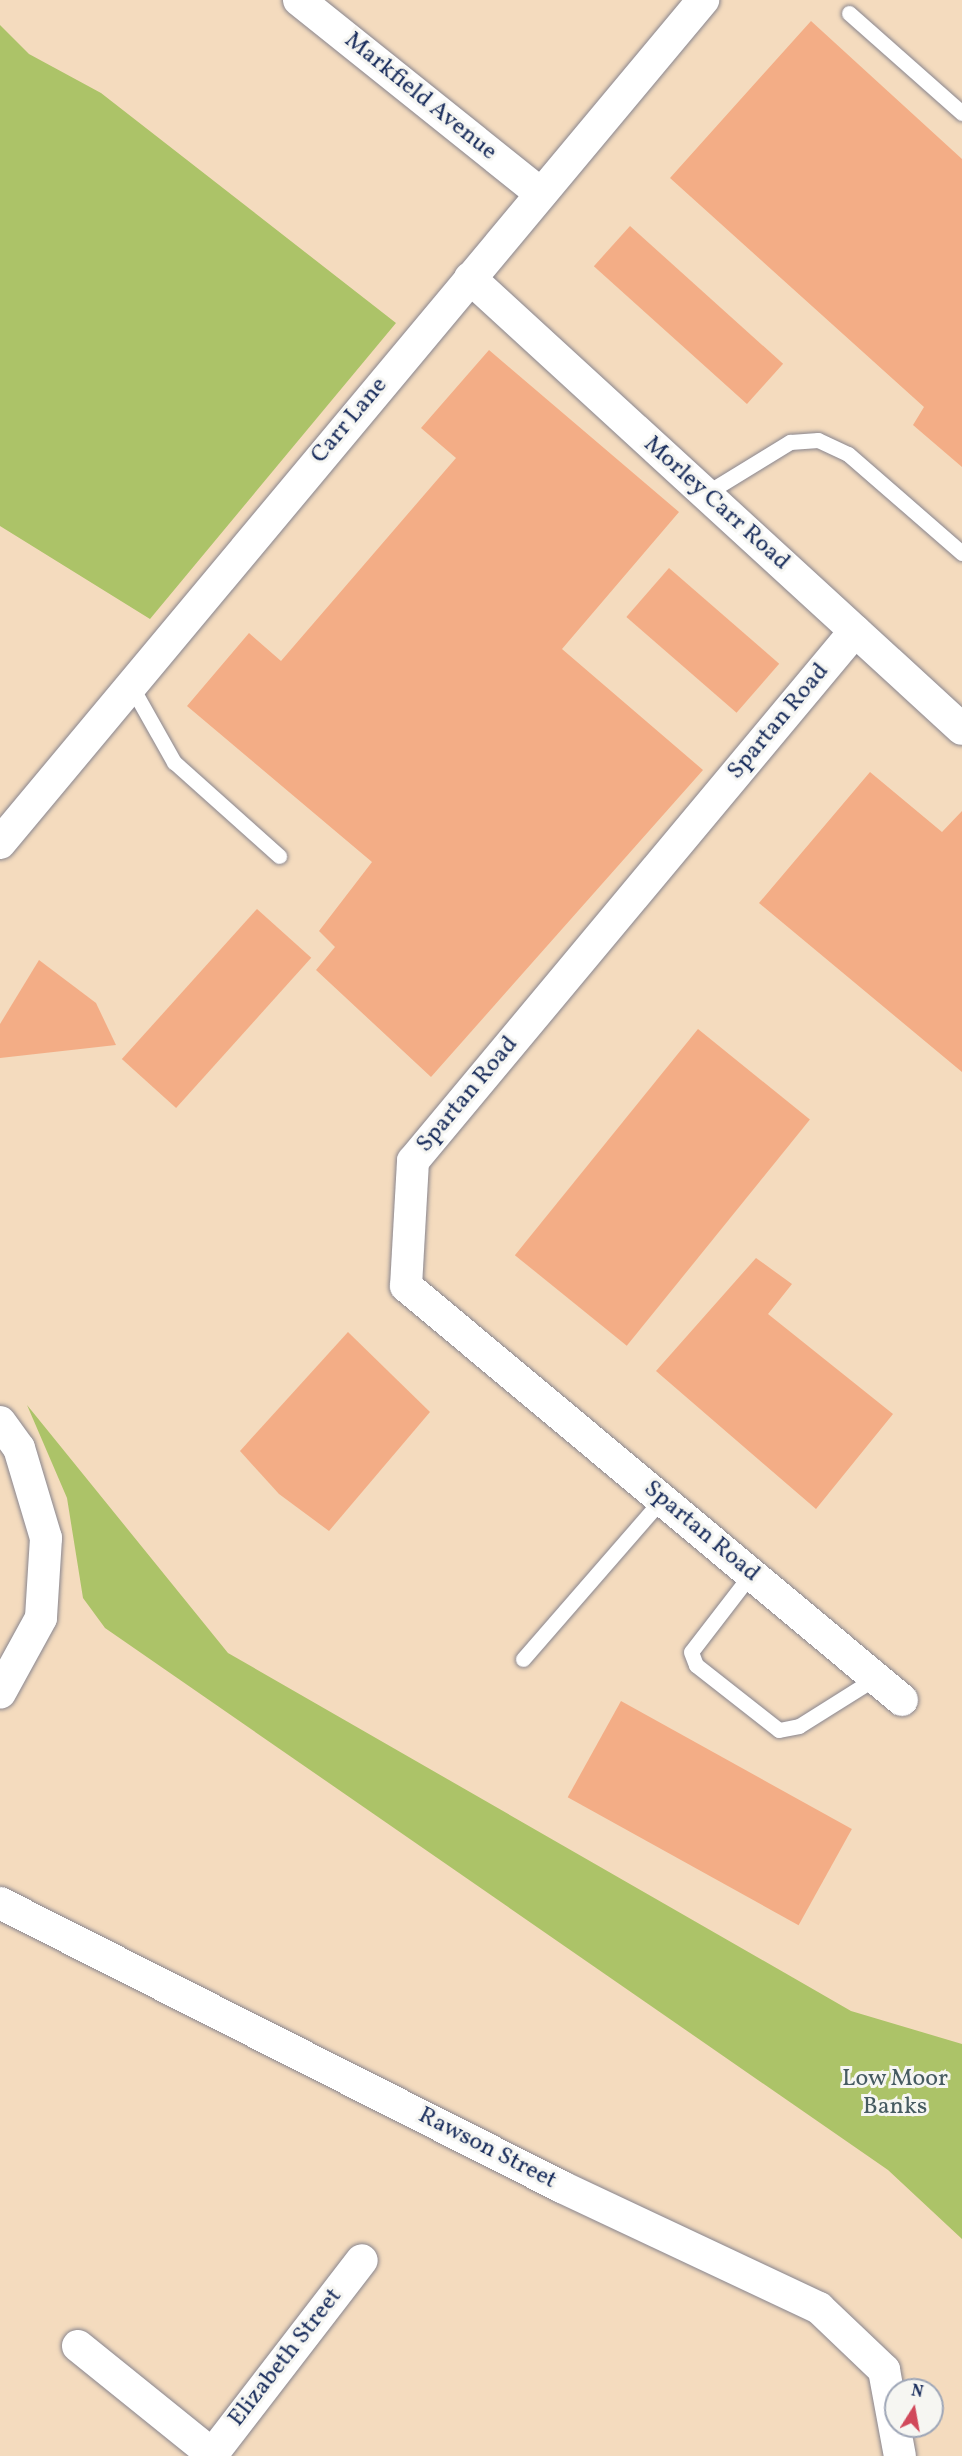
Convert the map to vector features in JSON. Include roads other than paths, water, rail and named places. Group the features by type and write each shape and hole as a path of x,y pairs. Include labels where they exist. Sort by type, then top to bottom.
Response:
{"street":[{"name":"Markfield Avenue","path":"299,0 541,194"},
{"name":"Carr Lane","path":"0,843 130,684 704,0"},
{"name":"Morley Carr Road","path":"470,278 962,729"},
{"name":"Spartan Road","path":"855,631 413,1161 406,1286 874,1679 902,1700"},
{"path":"0,1422 19,1448 46,1538 41,1618 0,1693"},
{"name":"Rawson Street","path":"0,1903 562,2187 819,2308 884,2370 900,2456"},
{"name":"Elizabeth Street","path":"211,2455 362,2260"},
{"path":"78,2346 211,2455"}],"lane":[{"path":"849,12 962,113"},
{"path":"705,494 790,442 818,441 848,454 962,553"},
{"path":"130,684 174,762 279,856"},
{"path":"523,1659 662,1499"},
{"path":"751,1574 691,1652 696,1665 779,1730 799,1726 874,1679"}],"park label":[{"name":"Low Moor Banks","path":"895,2094"}]}
